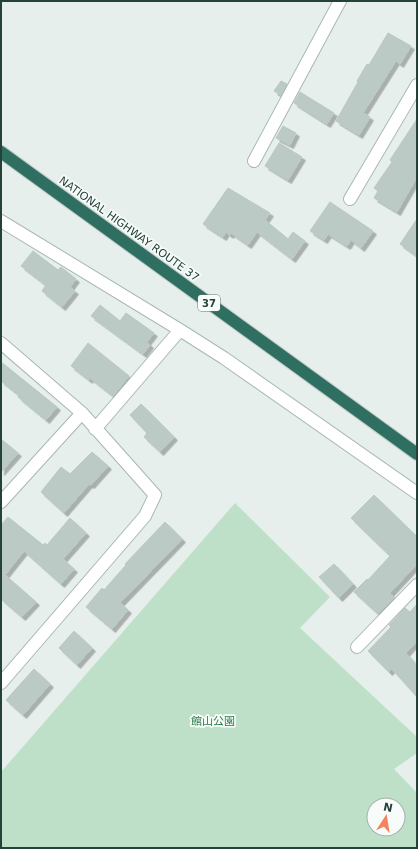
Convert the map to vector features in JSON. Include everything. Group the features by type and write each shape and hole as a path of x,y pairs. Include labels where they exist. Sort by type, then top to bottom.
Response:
{"highway":[{"name":"NATIONAL HIGHWAY ROUTE 37","path":"1,152 417,454"}],"street":[{"path":"254,161 340,1"},
{"path":"350,199 417,85"},
{"path":"1,221 180,330 417,493"},
{"path":"95,429 180,330"},
{"path":"1,344 82,413 155,494 145,516 1,683"},
{"path":"1,502 82,413"},
{"path":"357,647 417,586"}],"green space":[{"name":"館山公園","path":"235,503 330,597 300,628 417,737 417,753 394,769 417,793 417,848 1,848 1,772"}],"building":[{"path":"388,33 411,46 400,64 396,61 363,113 370,117 359,135 336,121 367,64 369,65"},
{"path":"281,81 287,84 281,95 274,91"},
{"path":"300,92 334,113 327,124 294,103"},
{"path":"417,119 417,177 397,212 374,198 378,191 374,188 392,162 390,160"},
{"path":"283,126 296,133 290,145 276,138"},
{"path":"279,143 302,157 288,180 265,166"},
{"path":"228,188 270,213 265,220 288,239 293,232 305,241 292,259 257,232 248,245 231,233 230,235 226,232 223,237 203,224"},
{"path":"330,202 373,231 361,248 351,240 347,246 328,234 324,240 310,231"},
{"path":"417,219 417,256 400,244"},
{"path":"33,251 58,270 61,267 76,279 70,287 75,291 62,307 42,291 46,285 21,266"},
{"path":"100,305 120,321 126,313 154,333 147,342 150,345 143,354 91,316"},
{"path":"88,343 129,376 113,396 90,378 89,380 71,366"},
{"path":"1,362 57,407 46,420 18,397 19,395 1,381"},
{"path":"141,404 174,437 160,452 144,437 147,433 130,415"},
{"path":"1,439 18,453 1,472"},
{"path":"92,452 108,466 91,485 89,484 64,513 41,492 61,467 70,474"},
{"path":"374,495 417,537 417,564 390,593 394,598 378,614 354,592 367,579 368,580 390,556 351,518"},
{"path":"8,517 43,545 45,543 47,545 70,518 86,533 63,559 74,569 61,584 24,551 5,575 36,602 22,617 1,599 1,525"},
{"path":"165,522 182,539 120,603 128,610 112,629 86,607 102,588 104,590 126,565 125,564"},
{"path":"334,564 353,584 339,598 319,577"},
{"path":"417,604 417,641 406,653 417,666 417,697 392,669 389,672 368,651 391,627 389,625 405,608 410,612"},
{"path":"74,631 92,648 77,665 59,648"},
{"path":"34,669 50,684 23,715 6,700"}]}
